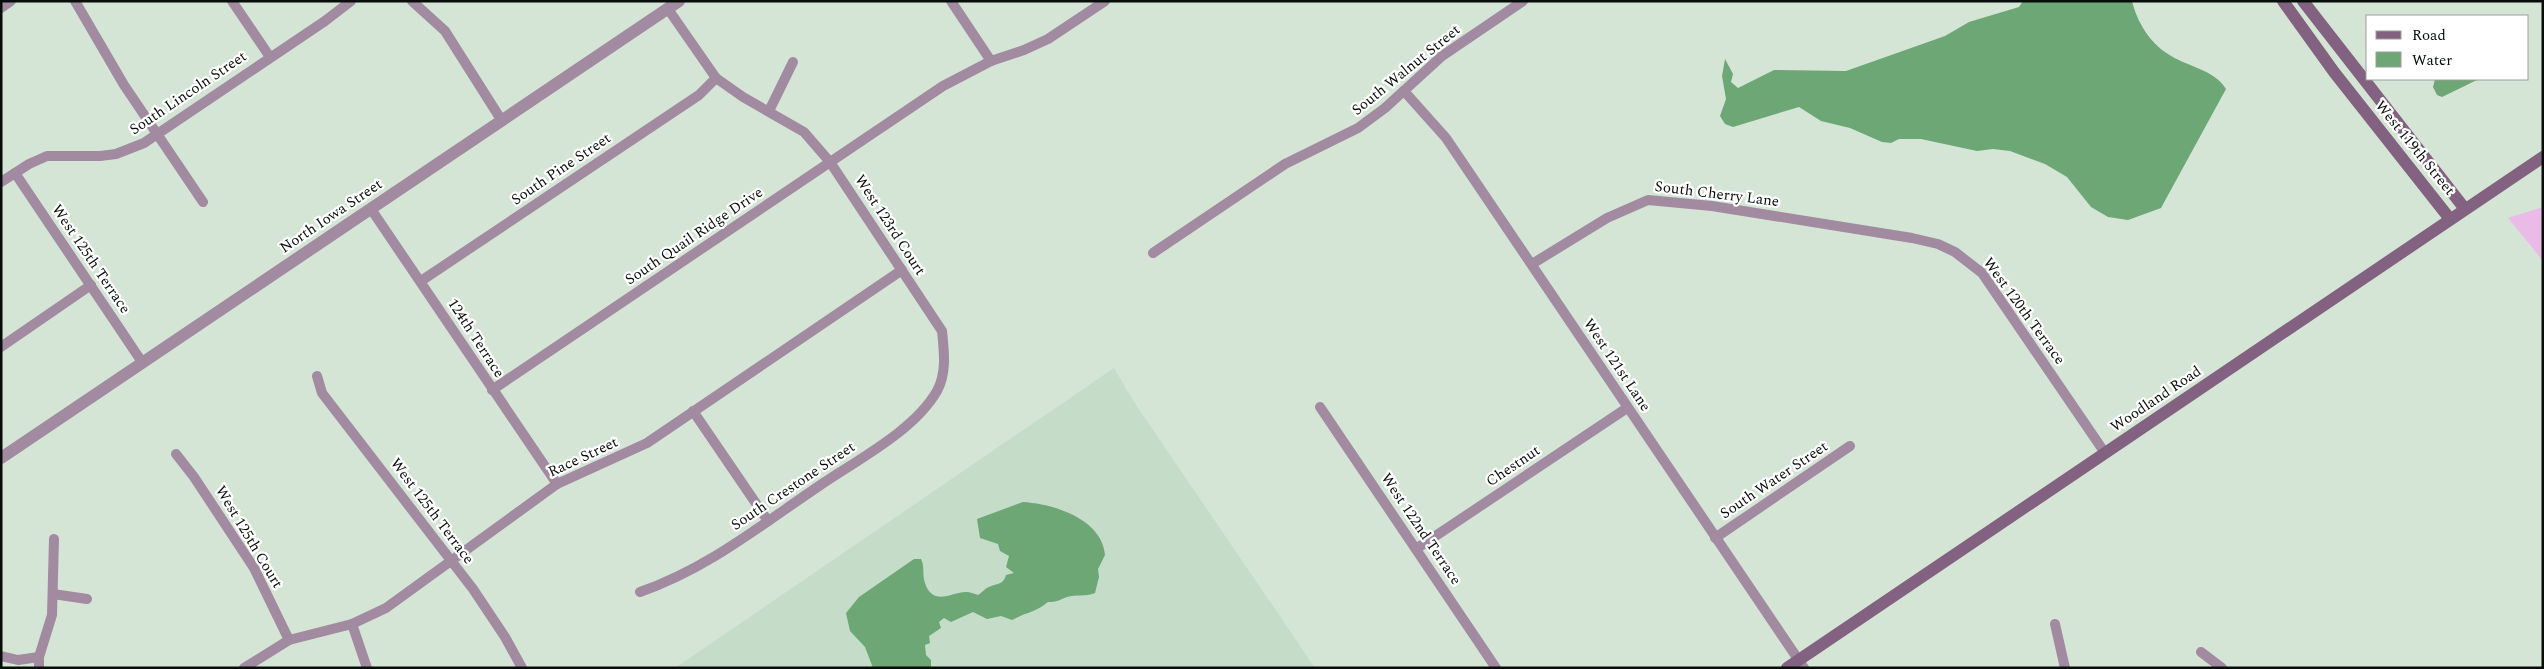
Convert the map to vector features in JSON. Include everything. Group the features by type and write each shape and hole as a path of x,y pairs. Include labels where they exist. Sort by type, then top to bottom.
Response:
{"main road":[{"name":"West 119th Street","path":"2283,1 2334,72 2450,219"},
{"name":"West 119th Street","path":"2303,1 2465,209"},
{"name":"Woodland Road","path":"1787,668 1801,664 2105,453 2543,157"}],"street":[{"path":"1,8 12,1"},
{"path":"75,1 156,135 202,202"},
{"path":"232,1 270,57"},
{"name":"South Lincoln Street","path":"1,182 15,172 47,156 116,154 144,143 325,21 351,1"},
{"path":"412,1 445,31 502,121"},
{"name":"North Iowa Street","path":"1,458 679,1"},
{"path":"951,1 991,62"},
{"name":"South Quail Ridge Drive","path":"492,390 912,106 967,73 1048,39 1104,1"},
{"name":"South Walnut Street","path":"1153,253 1284,164 1358,128 1404,91 1442,56 1523,1"},
{"name":"West 123rd Court","path":"668,9 716,78 743,97 804,132 830,162 942,331 944,352 942,379"},
{"path":"769,111 793,62"},
{"name":"South Pine Street","path":"421,281 699,95 716,78"},
{"name":"West 121st Lane","path":"1404,91 1446,138 1801,664"},
{"name":"West 125th Terrace","path":"15,172 142,362"},
{"name":"South Cherry Lane","path":"1532,264 1607,218 1648,200 1712,206 1884,234"},
{"name":"124th Terrace","path":"371,209 557,484"},
{"name":"West 120th Terrace","path":"1884,234 1938,244 1969,260 1982,273 2105,453"},
{"name":"Race Street","path":"244,668 289,640 352,624 386,608 557,484 647,442 902,270"},
{"path":"1,347 91,285"},
{"name":"West 125th Terrace","path":"317,376 322,393 451,561 505,637 522,668"},
{"name":"South Crestone Street","path":"640,592 670,582 718,556 894,435 925,410 942,379"},
{"name":"West 122nd Terrace","path":"1320,407 1496,668"},
{"name":"Chestnut","path":"1416,549 1627,408"},
{"path":"693,411 768,521"},
{"name":"South Water Street","path":"1715,538 1850,446"},
{"name":"West 125th Court","path":"176,454 194,477 254,568 289,640"},
{"path":"39,668 39,657 52,615 54,539"},
{"path":"53,594 87,599"},
{"path":"352,624 367,668"},
{"path":"2055,624 2065,668"},
{"path":"2201,652 2222,668"},
{"path":"1,656 18,660 39,657"}],"shaded area":[{"path":"2543,207 2543,261 2508,218"},
{"path":"1114,368 1134,402 1315,668 675,668"}],"water":[{"path":"2023,1 2132,1 2137,17 2155,44 2175,58 2215,77 2226,89 2161,208 2128,220 2108,217 2091,207 2067,177 2045,164 2010,151 1993,149 1977,151 1921,139 1899,139 1891,143 1882,142 1850,128 1821,121 1799,107 1733,127 1725,124 1720,116 1726,99 1722,76 1725,59 1733,74 1731,82 1738,88 1774,70 1846,71 1945,36 1969,22 2019,7"},
{"path":"2435,80 2477,80 2442,97 2437,95 2433,87"},
{"path":"1023,502 1062,510 1086,523 1095,532 1102,542 1105,555 1098,569 1099,577 1095,593 1070,596 1048,602 1012,620 1001,616 987,619 973,612 951,622 944,618 939,622 941,628 929,636 930,643 925,645 926,655 931,660 931,668 873,668 865,647 850,631 846,613 859,597 914,559 921,559 925,583 933,595 943,596 966,592 978,595 1002,582 1006,575 1014,573 1006,567 1009,556 1000,551 998,544 980,538 977,519"}]}
